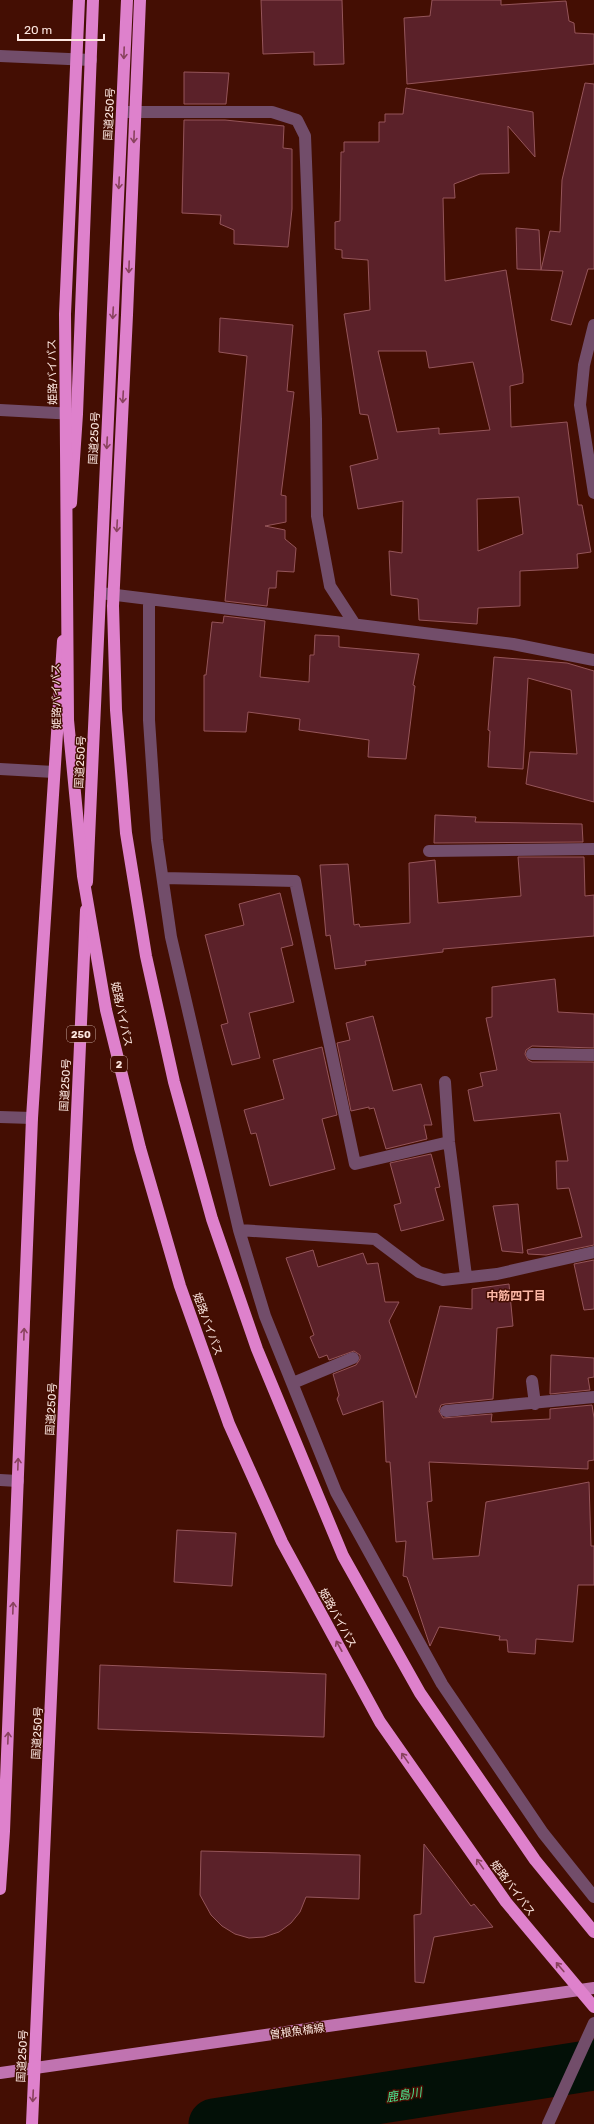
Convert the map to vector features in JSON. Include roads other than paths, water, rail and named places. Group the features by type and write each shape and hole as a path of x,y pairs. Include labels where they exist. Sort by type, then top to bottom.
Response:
{"highway":[{"name":"姫路バイパス","path":"79,0 65,314 68,720 83,876 106,1010 140,1148 180,1286 230,1424 282,1542 380,1722 506,1902 594,2007"},
{"name":"国道250号","path":"0,1888 32,1118 77,414 93,0"},
{"name":"国道250号","path":"32,2124 127,0"},
{"path":"140,0 127,315 112,606 115,703 126,833 146,956 174,1082 212,1219 257,1349 342,1556 420,1692 535,1860 594,1932"}],"main road":[{"name":"曽根魚橋線","path":"0,2073 594,1988"}],"street":[{"path":"0,56 91,60"},
{"path":"122,112 272,112 297,120 306,136 316,419 317,516 330,586 354,623"},
{"path":"594,325 592,343 584,365 580,405 594,493"},
{"path":"0,410 77,414"},
{"path":"100,593 354,623 513,644 594,660"},
{"path":"149,599 149,720 157,840 170,937 239,1230 265,1316 336,1492 442,1684 543,1832 594,1898"},
{"path":"0,769 54,772"},
{"path":"429,851 594,849"},
{"path":"163,878 295,881 355,1164 449,1142"},
{"path":"532,1054 594,1055"},
{"path":"445,1082 449,1142 466,1276"},
{"path":"0,1117 32,1118"},
{"path":"239,1230 375,1239 419,1272 443,1280 466,1276 497,1274 594,1252"},
{"path":"293,1384 354,1358"},
{"path":"532,1380 535,1404"},
{"path":"446,1411 535,1404 594,1397"},
{"path":"0,1480 18,1481"},
{"path":"548,2124 594,2023"}],"waterway":[{"name":"鹿島川","path":"214,2124 594,2065"}],"district":[{"name":"中筋四丁目","path":"516,1296"}]}
